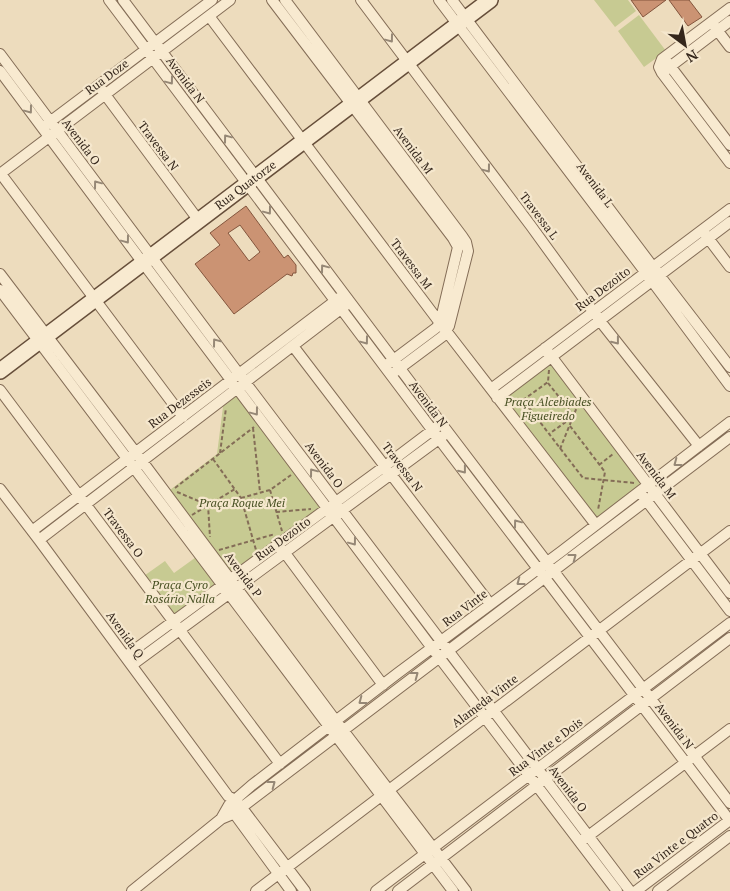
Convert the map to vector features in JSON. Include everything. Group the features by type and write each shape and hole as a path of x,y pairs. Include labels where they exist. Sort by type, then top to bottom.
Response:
{"street":[{"name":"Avenida N","path":"109,0 154,51 437,427 448,433 543,565"},
{"name":"Avenida N","path":"123,0 154,51"},
{"name":"Rua Doze","path":"0,174 104,95 212,0"},
{"name":"Rua Doze","path":"47,124 98,86 209,16 230,0"},
{"name":"Avenida M","path":"272,0 353,98"},
{"name":"Avenida M","path":"285,0 353,98 468,251 450,326 443,327"},
{"name":"Travessa L","path":"361,0 600,321 699,446"},
{"name":"Avenida L","path":"439,0 457,14 653,274 730,367"},
{"name":"Rua Quatorze","path":"0,371 40,335 404,59 474,0"},
{"name":"Rua Quatorze","path":"457,14 490,0"},
{"path":"664,66 714,27 730,8"},
{"name":"Travessa M","path":"209,16 443,327 596,525"},
{"path":"714,27 730,21"},
{"path":"714,27 730,47"},
{"name":"Avenida O","path":"0,54 53,134 144,256 332,505 448,650 545,779 617,891"},
{"path":"664,66 730,145"},
{"path":"664,66 730,164"},
{"name":"Avenida O","path":"0,71 47,124"},
{"name":"Travessa N","path":"98,86 196,217"},
{"path":"0,174 183,417"},
{"name":"Rua Dezoito","path":"498,398 600,321 653,274 705,234 730,209"},
{"name":"Rua Dezoito","path":"705,234 730,222"},
{"path":"705,234 730,267"},
{"name":"Avenida P","path":"0,274 40,335 190,533 225,590 265,633"},
{"name":"Avenida L","path":"653,274 730,386"},
{"name":"Rua Dezoito","path":"491,389 594,312 653,274"},
{"name":"Avenida P","path":"0,290 40,335"},
{"name":"Rua Dezesseis","path":"39,540 86,504 183,417 293,346 342,301"},
{"name":"Rua Dezesseis","path":"32,531 79,495 135,460 227,396 238,381 342,301"},
{"path":"392,367 443,336 443,327"},
{"name":"Rua Quatorze","path":"0,359 40,335"},
{"name":"Travessa N","path":"293,346 490,604"},
{"name":"Avenida M","path":"545,348 620,448 644,488 696,557 730,610"},
{"name":"Avenida O","path":"238,381 262,421 299,470 332,505"},
{"name":"Travessa O","path":"0,390 280,764"},
{"name":"Rua Vinte","path":"135,890 222,819 233,804 280,764 730,422"},
{"name":"Avenida N","path":"437,427 439,439 550,574 599,630 643,688 646,702 686,762 730,820"},
{"name":"Rua Dezoito","path":"129,661 282,549 339,514 437,427"},
{"name":"Rua Dezoito","path":"234,584 258,560 282,549 332,505 448,433"},
{"name":"Rua Vinte","path":"233,804 339,733 730,437"},
{"name":"Avenida P","path":"135,460 186,519 190,533 210,552 234,584 265,633 429,851 466,891"},
{"name":"Avenida Q","path":"0,489 233,804 291,891"},
{"name":"Avenida O","path":"339,514 432,648 536,786 630,891"},
{"name":"Alameda Vinte","path":"256,891 730,531"},
{"path":"282,549 383,684"},
{"name":"Avenida M","path":"696,557 730,593"},
{"name":"Avenida N","path":"550,574 590,637 634,695 646,702 694,756 730,803"},
{"name":"Rua Vinte e Dois","path":"376,891 730,622"},
{"name":"Rua Vinte e Dois","path":"398,891 730,638"},
{"path":"584,839 730,729"},
{"name":"Avenida Q","path":"233,804 305,891"},
{"name":"Rua Vinte e Quatro","path":"636,891 730,820"},
{"name":"Rua Vinte e Quatro","path":"658,891 730,836"},
{"name":"Avenida P","path":"437,861 453,891"}],"path":[{"path":"574,416 548,382 524,400 582,478 604,480 644,488"},
{"path":"220,453 227,396"},
{"path":"560,449 582,397"},
{"path":"549,434 574,416"},
{"path":"208,505 173,490 262,421"},
{"path":"570,426 605,472 596,525"},
{"path":"253,428 260,492"},
{"path":"599,465 620,448"},
{"path":"213,459 241,498 258,560"},
{"path":"241,498 270,490 299,470"},
{"path":"186,519 235,489"},
{"path":"208,505 210,552 282,532 270,490"},
{"path":"276,512 332,505"}],"green space":[{"path":"594,0 628,0 636,11 615,27"},
{"path":"639,15 666,51 644,67 618,31"},
{"name":"Praça Alcebiades Figueiredo","path":"551,358 648,485 596,525 498,398"},
{"name":"Praça Roque Mei","path":"237,388 327,508 231,579 166,493 217,454 224,399"},
{"name":"Praça Cyro Rosário Nalla","path":"199,555 222,586 173,621 141,578 165,561 174,573"}],"building":[{"path":"631,0 666,0 643,17"},
{"path":"669,0 689,0 702,17 688,26"},
{"path":"246,206 284,258 288,255 296,265 296,273 293,273 292,276 287,274 234,314 195,264 220,245 210,233","holes":["240,225 260,252 249,261 228,233"]}]}
